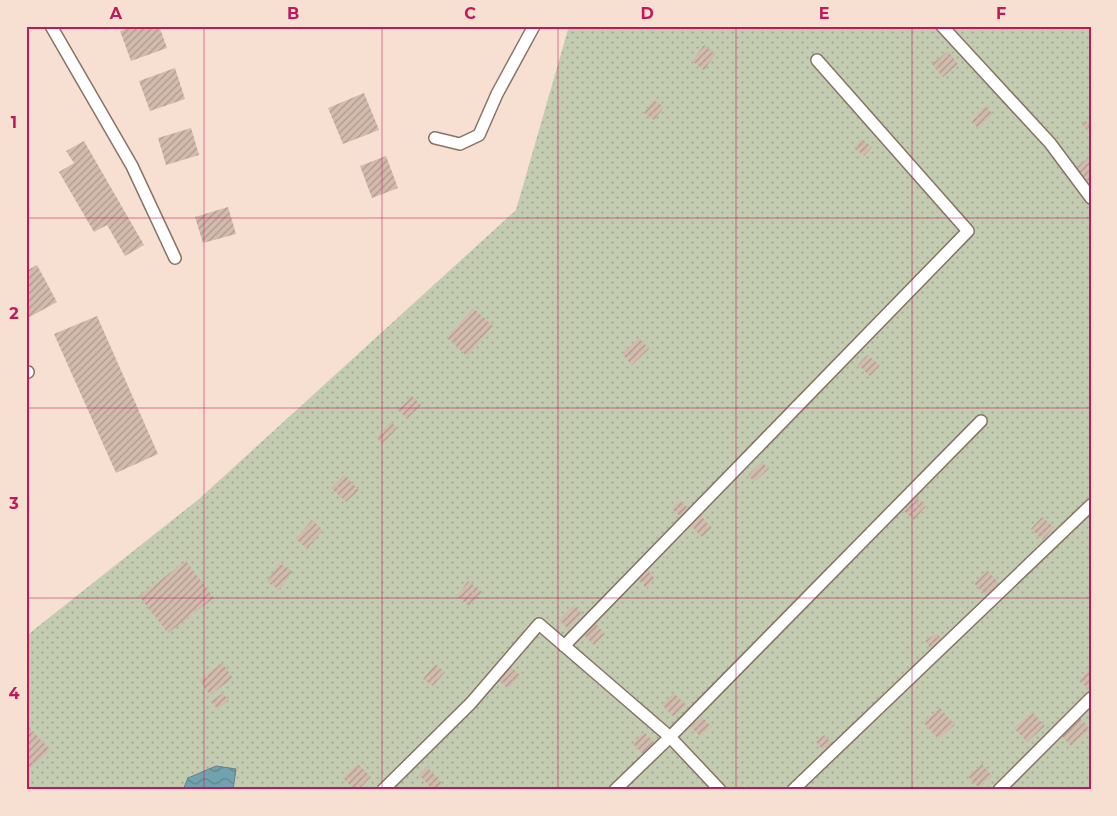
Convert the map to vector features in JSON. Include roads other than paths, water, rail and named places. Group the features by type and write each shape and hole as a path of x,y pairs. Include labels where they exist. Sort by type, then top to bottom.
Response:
{"lane":[{"path":"51,26 132,166 175,258"},
{"path":"435,138 460,144 478,135 497,94 534,26"},
{"path":"942,26 1050,143 1091,198"},
{"path":"564,646 968,231 817,60"},
{"path":"615,790 670,737 982,421"},
{"path":"793,790 1091,505"},
{"path":"383,790 471,703 539,624 670,737 720,790"},
{"path":"999,790 1091,698"}],"water":[{"path":"216,766 236,769 233,790 183,790 188,778"}]}
